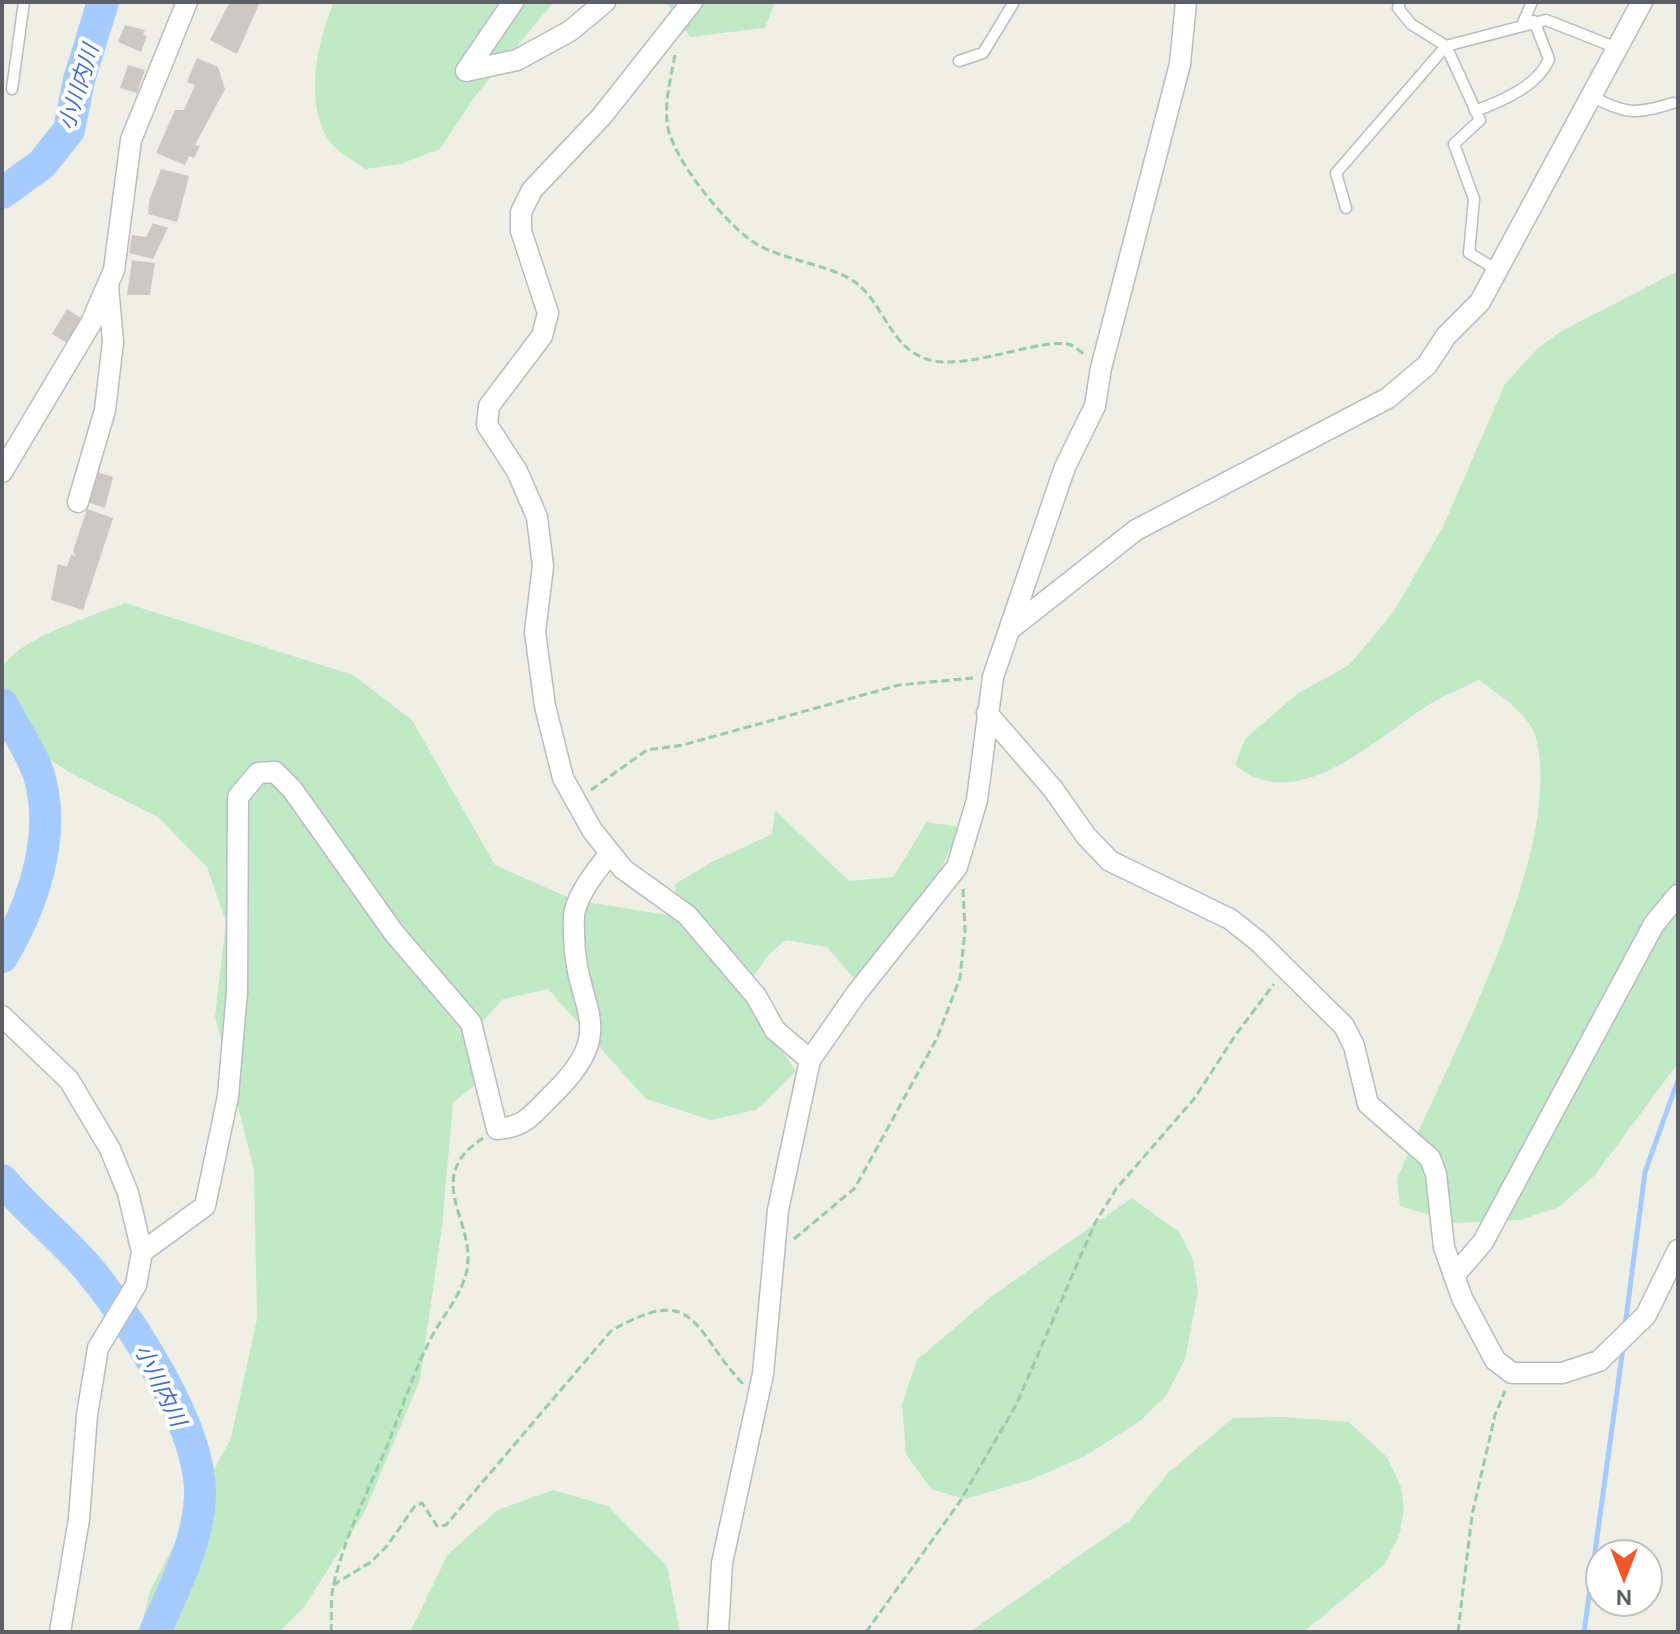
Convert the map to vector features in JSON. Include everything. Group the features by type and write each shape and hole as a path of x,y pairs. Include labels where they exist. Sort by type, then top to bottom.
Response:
{"street":[{"path":"2,472 91,323 107,284 120,236 131,140 187,2"},
{"path":"513,2 466,71 517,60 570,31 605,2"},
{"path":"692,2 602,116 532,190 521,212 521,231 548,313 542,336 489,406 487,425 517,471 537,517 543,566 535,632 545,706 563,778 592,830 623,869 687,915 756,996 775,1030 810,1060"},
{"path":"718,1632 722,1563 763,1374 781,1194 810,1060 856,994 957,867 977,800 993,677 1065,467 1095,406 1101,368 1180,64 1186,2"},
{"path":"1009,630 1136,530 1388,398 1427,365 1446,336 1480,302 1642,2"},
{"path":"78,502 105,410 113,342 107,284"},
{"path":"987,713 1110,861 1230,919 1344,1026 1354,1046 1368,1104 1430,1158 1436,1174 1441,1234 1454,1276 1495,1360 1512,1373 1562,1373 1599,1361 1646,1315 1678,1250"},
{"path":"142,1252 205,1206 228,1096 237,992 238,797 258,773 275,772 292,789 394,933 471,1023 497,1129 519,1127 571,1077 591,1043 591,1017 574,950 574,911 591,879 610,853"},
{"path":"1454,1276 1483,1242 1654,924 1678,895"},
{"path":"2,1016 69,1080 110,1149 128,1193 142,1252 136,1285 98,1348 87,1415 79,1519 60,1632"}],"lane":[{"path":"12,89 24,2"},
{"path":"959,61 983,53 1014,2"},
{"path":"1400,2 1398,8 1411,24 1446,46 1480,120 1454,144 1474,199 1469,253 1497,270"},
{"path":"1522,25 1532,2"},
{"path":"1346,208 1336,173 1446,46 1546,20 1617,48"},
{"path":"1475,111 1519,90 1544,72 1549,59 1534,21"},
{"path":"1591,96 1620,111 1643,112 1673,103"}],"path":[{"path":"678,43 668,88 667,123 671,141 683,162 730,222 757,245 853,280 868,295 889,331 910,350 930,360 954,363 985,360 1051,344 1071,345 1101,368"},
{"path":"578,800 647,750 683,745 899,685 993,677"},
{"path":"774,1250 788,1244 855,1188 937,1038 960,978 965,896 957,867"},
{"path":"866,1632 959,1503 1016,1405 1095,1223 1116,1189 1194,1099 1285,968"},
{"path":"331,1632 333,1585 430,1339 460,1293 467,1268 452,1178 460,1161 476,1143 497,1129"},
{"path":"333,1585 371,1562 387,1546 415,1506 422,1503 437,1526 446,1525 611,1331 642,1313 665,1308 681,1312 699,1324 723,1363 756,1399"},
{"path":"1458,1632 1472,1515 1495,1415 1512,1373"}],"green space":[{"path":"334,2 554,2 476,95 440,149 400,164 365,169 330,142 317,109 318,54"},
{"path":"666,2 775,2 765,28 690,37"},
{"path":"1678,271 1678,1063 1595,1175 1559,1207 1520,1220 1455,1223 1400,1206 1397,1180 1469,1021 1518,897 1534,838 1540,783 1535,735 1526,719 1511,704 1479,680 1435,701 1365,750 1312,777 1286,782 1260,779 1235,765 1245,739 1297,694 1349,665 1392,614 1442,529 1505,384 1538,348 1560,332"},
{"path":"125,603 353,675 412,720 495,865 574,900 673,916 757,1015 796,1071 756,1110 711,1120 646,1099 548,989 503,999 468,1038 483,1078 453,1103 442,1226 420,1380 364,1513 304,1607 279,1632 140,1632 150,1591 231,1438 257,1319 254,1170 215,1016 226,922 207,867 158,817 69,772 5,731 2,726 2,670 8,659 37,639"},
{"path":"775,810 849,881 893,877 927,822 959,827 932,890 854,978 827,947 786,940 770,953 751,980 677,901 675,884 712,862 772,834"},
{"path":"1132,1198 1179,1232 1193,1259 1198,1292 1185,1359 1166,1396 1140,1421 1085,1456 1030,1480 965,1499 931,1489 906,1454 902,1404 917,1360 992,1296"},
{"path":"1282,1417 1349,1422 1387,1457 1401,1487 1404,1507 1400,1533 1384,1565 1304,1632 970,1632 1129,1521 1168,1473 1233,1418"},
{"path":"553,1490 608,1506 667,1566 680,1632 410,1632 448,1554 498,1510"}],"building":[{"path":"230,2 260,2 237,54 210,40"},
{"path":"125,25 145,30 143,35 147,36 141,52 118,42"},
{"path":"197,58 218,67 225,89 195,145 200,146 194,158 189,156 185,165 156,153 175,110 184,110 195,85 187,82"},
{"path":"128,65 145,70 137,93 120,88"},
{"path":"161,169 189,176 177,222 148,214 149,201"},
{"path":"153,223 168,228 153,259 129,253 132,235 146,237"},
{"path":"132,260 155,263 150,295 127,295"},
{"path":"67,309 81,318 69,344 52,334"},
{"path":"97,472 113,477 105,508 84,501"},
{"path":"87,509 113,518 83,610 51,600 58,564 67,567 71,555 76,556 73,551"}],"waterway":[{"name":"小川内川","path":"2,193 42,164 69,130 79,80 103,2"},
{"name":"小川内川","path":"2,704 39,775 45,822 39,869 32,893 2,957"},
{"path":"1625,1326 1645,1172 1678,1080"},
{"name":"小川内川","path":"2,1180 87,1267 123,1314 160,1374 189,1437 197,1467 199,1512 184,1564 155,1632"},
{"path":"1584,1632 1623,1348"}]}
